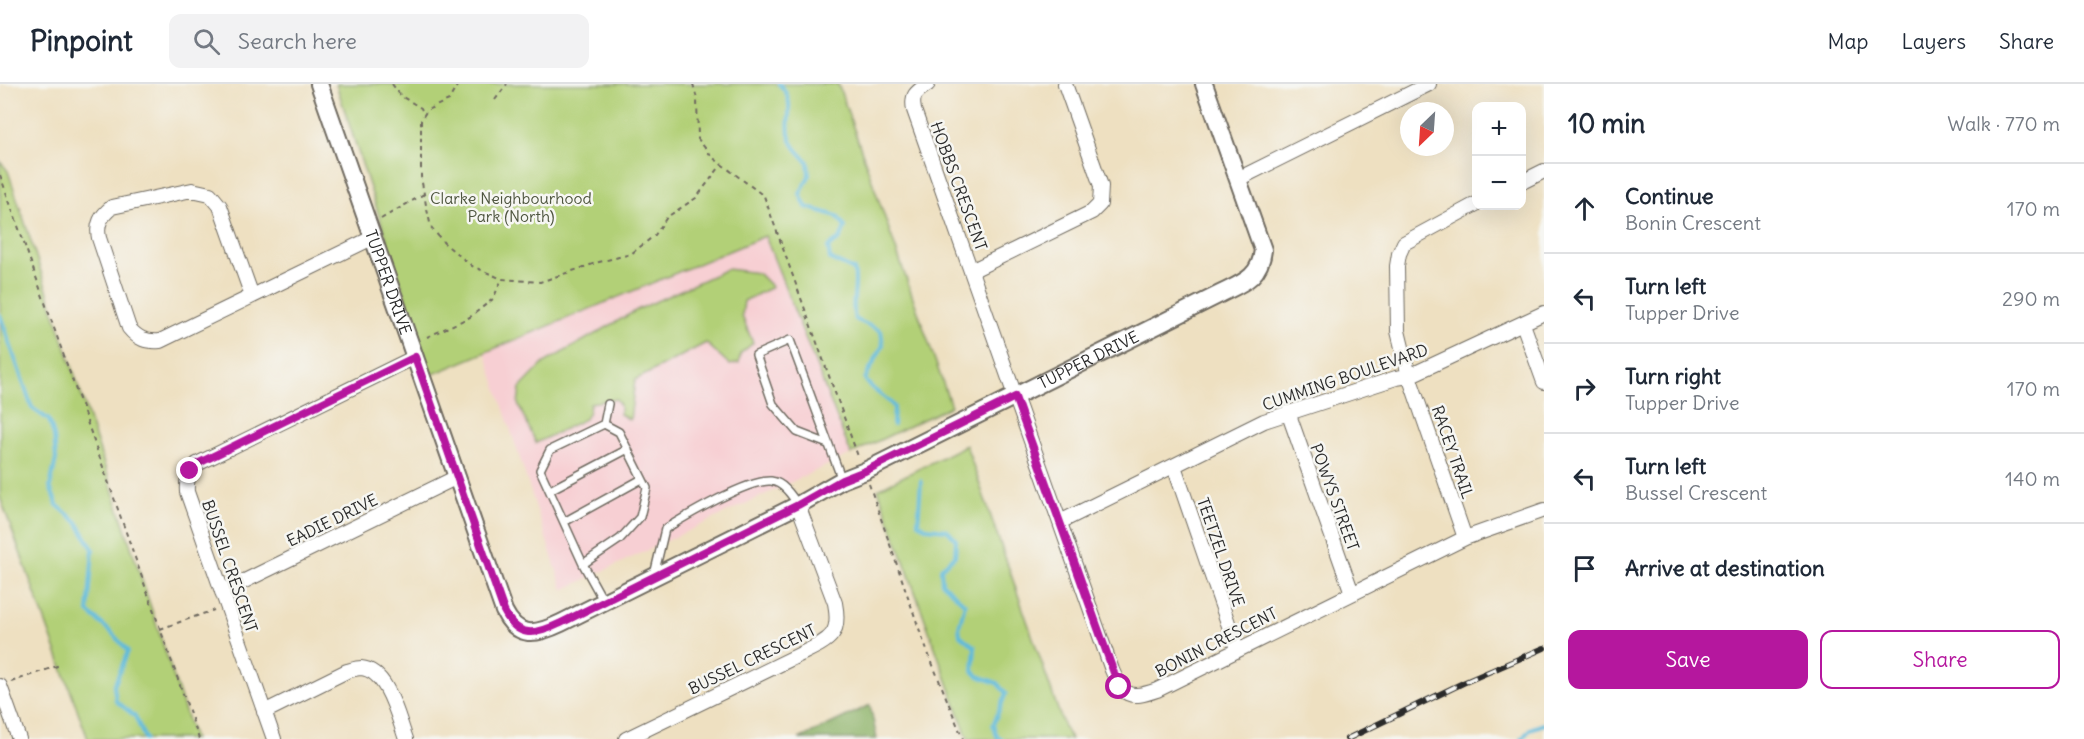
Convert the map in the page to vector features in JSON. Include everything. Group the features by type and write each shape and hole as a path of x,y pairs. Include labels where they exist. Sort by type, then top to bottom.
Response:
{"street":[{"name":"TUPPER DRIVE","path":"319,84 504,611 515,627 524,632 535,633 604,602 798,505 842,480 865,471 1245,282 1255,274 1262,263 1263,250 1204,84"},
{"name":"HOBBS CRESCENT","path":"928,84 918,91 912,101 914,110 1015,397"},
{"name":"HOBBS CRESCENT","path":"971,271 1092,212 1100,204 1101,186 1065,84"},
{"path":"1238,179 1429,84"},
{"path":"1526,180 1544,171"},
{"path":"252,296 220,206 210,194 192,190 112,207 99,222 99,238 129,328 135,335 148,342 160,341 252,296 370,232"},
{"name":"RACEY TRAIL","path":"1465,538 1409,376 1398,331 1397,266 1404,243 1472,206"},
{"name":"CUMMING BOULEVARD","path":"1060,522 1264,421 1396,378 1409,376 1544,313"},
{"path":"1523,324 1544,382"},
{"name":"BUSSEL CRESCENT","path":"274,739 187,492 186,483 190,471 197,464 415,357"},
{"name":"BONIN CRESCENT","path":"1015,397 1112,670 1119,687 1129,695 1140,696 1156,690 1465,538 1544,510"},
{"name":"POWYS STREET","path":"1288,412 1352,593"},
{"name":"TEETZEL DRIVE","path":"1174,466 1237,649"},
{"name":"EADIE DRIVE","path":"222,592 456,477"},
{"name":"BUSSEL CRESCENT","path":"626,739 805,652 828,640 835,631 838,619 835,603 798,505"},
{"path":"264,712 347,671 361,668 373,672 384,682 406,739"},
{"path":"3,689 19,739"}],"lane":[{"path":"828,444 797,432 773,404 756,355 790,340 842,480"},
{"path":"604,424 608,404"},
{"path":"584,564 620,539 639,517 647,488 620,432 604,424"},
{"path":"604,424 550,450 540,470 604,602"},
{"path":"550,490 628,449"},
{"path":"564,522 642,479"},
{"path":"654,577 665,530 700,507 759,482 774,481 789,491 798,505"}],"path":[{"path":"392,84 400,96 421,108 423,113 421,177 431,227 444,243 472,266 502,279 540,282 631,254 655,235 667,217 696,198 722,164"},
{"path":"423,113 449,100 458,84"},
{"path":"495,100 507,84"},
{"path":"693,84 697,99 698,139 712,157 764,196 853,444 865,471 924,643 963,739"},
{"path":"0,176 199,739"},
{"path":"370,232 424,194"},
{"path":"427,337 470,317 493,299 502,279"},
{"path":"160,629 214,610"},
{"path":"3,689 60,665"}],"shaded area":[{"path":"765,236 851,454 563,590 485,352"}],"green space":[{"name":"Clarke Neighbourhood Park (North)","path":"336,84 838,84 951,406 851,454 765,236 431,375"},
{"path":"0,161 8,171 194,739 88,739 0,497"},
{"path":"727,269 758,273 772,287 744,301 742,316 753,343 740,354 739,363 730,365 706,343 635,380 630,420 620,414 620,405 616,399 590,403 585,419 536,443 518,404 520,388 544,363 637,310"},
{"path":"966,445 1064,727 1071,739 968,739 878,489"},
{"path":"870,705 877,739 799,739"}],"waterway":[{"path":"779,84 789,102 790,138 808,162 809,176 800,194 806,207 837,216 845,227 840,239 828,247 830,259 854,270 855,319 881,331 883,345 865,379 894,407 893,425"},
{"path":"0,315 32,408 49,420 54,436 56,459 50,487 57,505 77,522 93,549 88,612 128,651 114,686 116,701 135,716 145,739"},
{"path":"921,481 918,523 927,528 947,530 956,540 955,556 941,568 942,583 965,604 959,627 960,635 975,647 973,671 978,676 997,683 1006,693 993,725 997,736 1002,739"},
{"path":"1522,739 1530,729 1544,724"}],"railway":[{"path":"1347,739 1463,683 1544,648"}],"route":[{"path":"190,471 197,464 415,357 504,611 515,627 524,632 535,633 561,623 798,505 842,480 865,471 1015,397 1119,687"}]}
